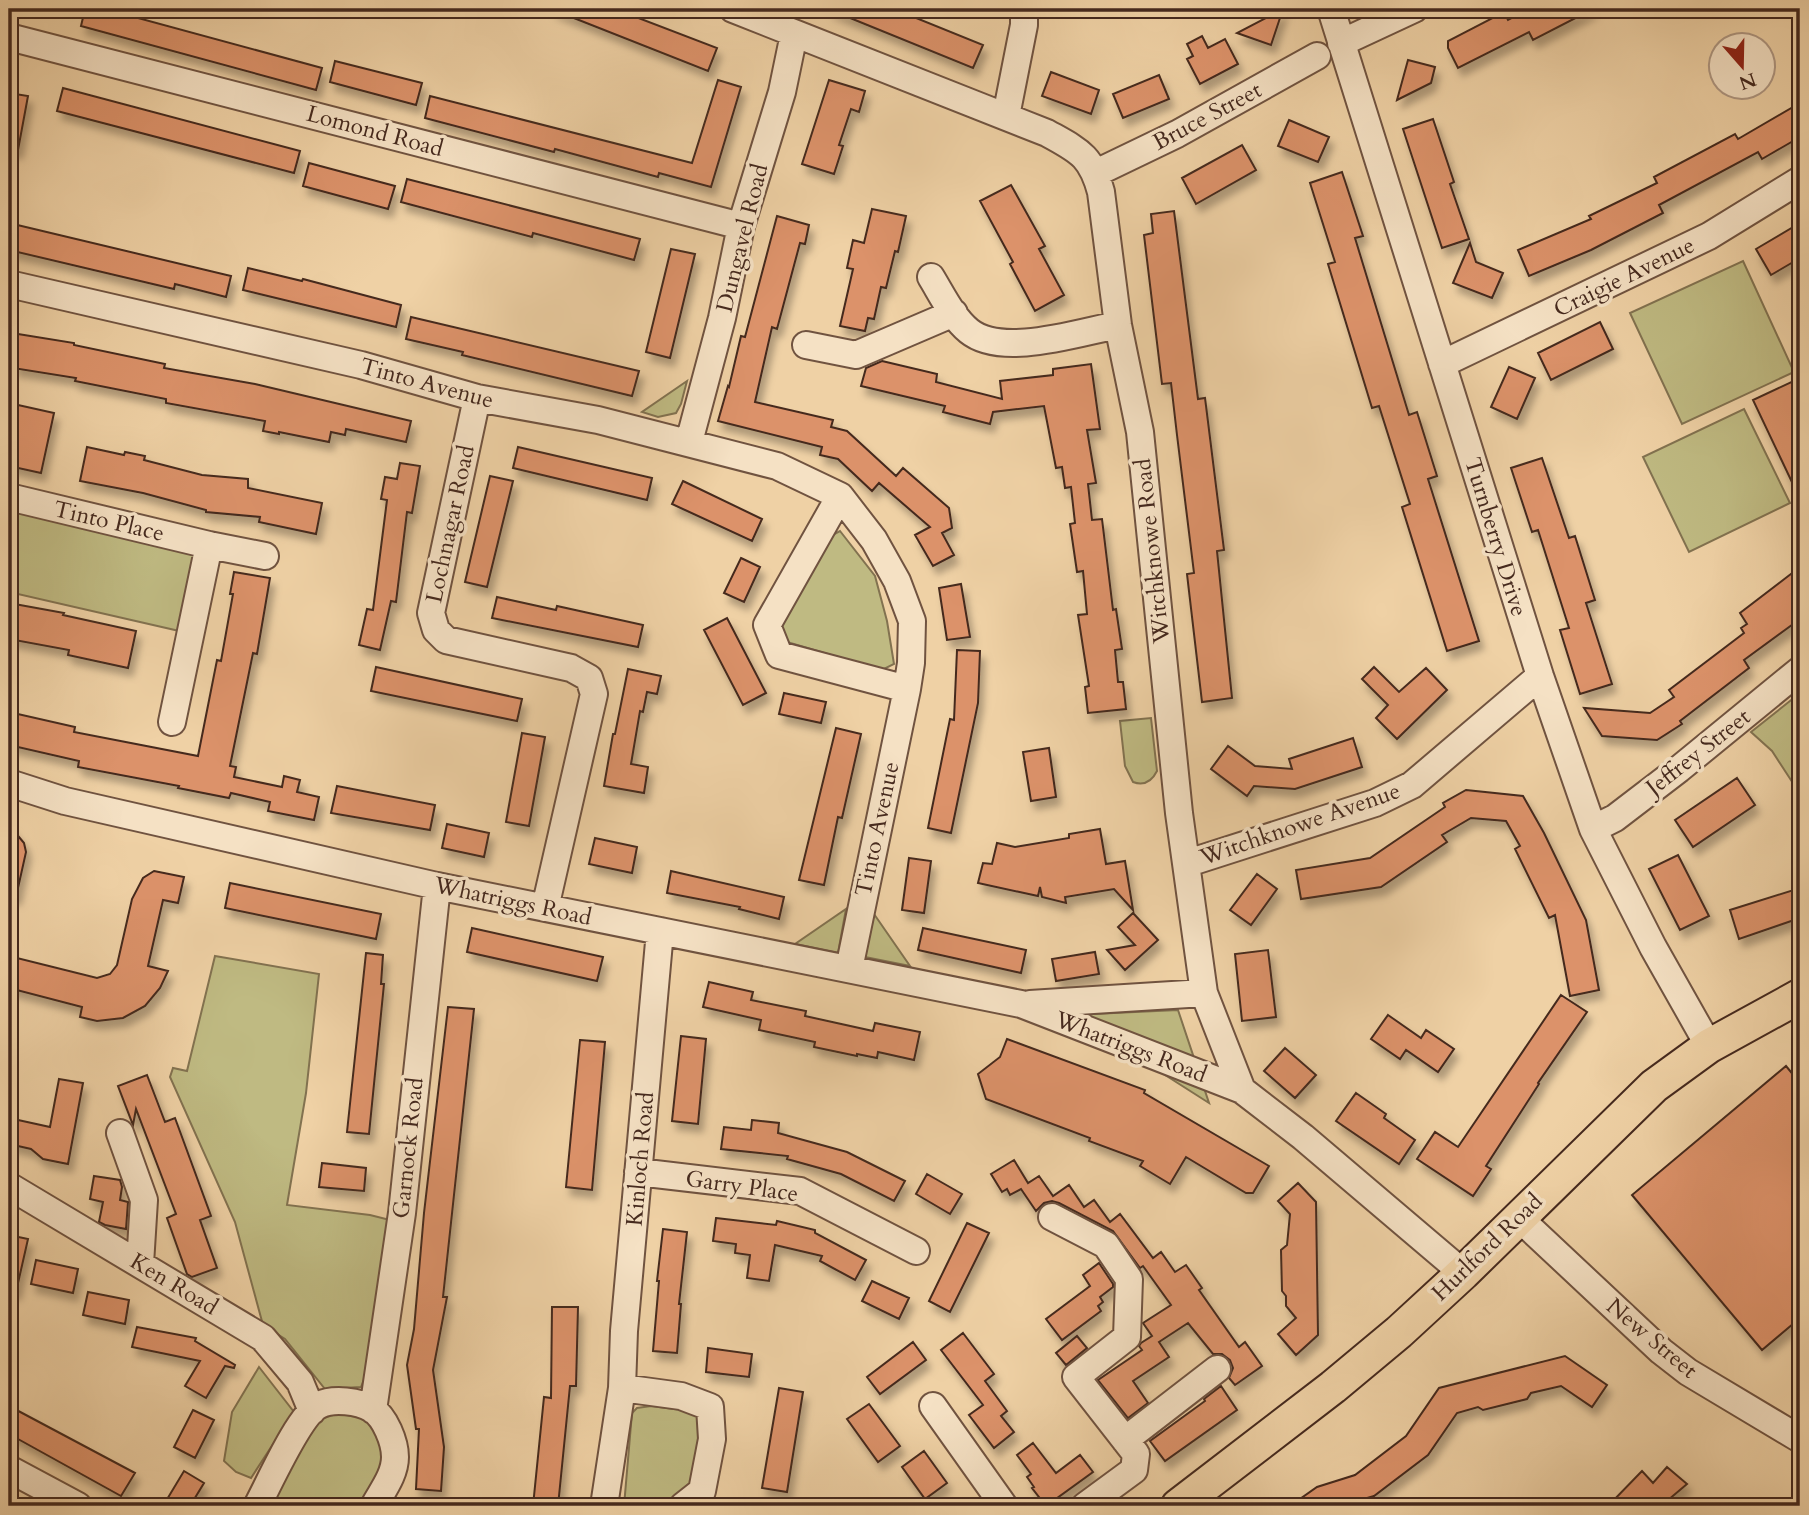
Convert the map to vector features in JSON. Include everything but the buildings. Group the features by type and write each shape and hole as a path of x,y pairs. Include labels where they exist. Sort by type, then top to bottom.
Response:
{"main road":[{"name":"Hurlford Road","path":"1178,1506 1333,1387 1462,1273 1654,1086 1709,1046 1800,996"}],"street":[{"path":"733,9 1047,132 1084,154 1096,173"},
{"path":"1006,116 1024,25 1024,9"},
{"name":"Turnberry Drive","path":"1331,9 1540,676 1593,829 1653,947 1709,1046"},
{"path":"1341,43 1414,9"},
{"name":"Dungavel Road","path":"689,442 722,318 741,226 782,92 794,34"},
{"name":"Lomond Road","path":"9,37 741,226"},
{"name":"Bruce Street","path":"1096,173 1177,134 1317,56"},
{"name":"Witchknowe Road","path":"1096,173 1101,192 1118,325 1140,432 1179,813 1204,993 1242,1090"},
{"name":"Craigie Avenue","path":"1442,364 1709,236 1800,180"},
{"path":"931,277 969,331 986,340 1018,344 1118,325"},
{"name":"Tinto Avenue","path":"10,288 361,365 477,398 598,420 689,442 777,466 840,496 874,540 897,581 912,621 911,663 849,969"},
{"path":"806,345 856,355 954,313"},
{"name":"Lochnagar Road","path":"477,398 431,613 436,630 446,640 571,668 589,678 594,694 545,908"},
{"path":"840,496 767,625 779,655 906,689"},
{"name":"Tinto Place","path":"9,497 265,556"},
{"path":"172,722 209,545"},
{"name":"Jeffrey Street","path":"1593,829 1615,817 1679,769 1800,670"},
{"name":"Witchknowe Avenue","path":"1188,863 1375,803 1412,785 1540,676"},
{"name":"Whatriggs Road","path":"9,783 65,801 437,886 1021,1004 1242,1090"},
{"name":"Garnock Road","path":"373,1410 402,1213 437,886"},
{"name":"Kinloch Road","path":"604,1506 622,1388 624,1331 660,931"},
{"name":"Whatriggs Road","path":"1021,1004 1204,993"},
{"path":"1242,1090 1303,1137 1462,1273"},
{"path":"120,1133 144,1200 140,1264"},
{"name":"Garry Place","path":"638,1172 800,1191 916,1251"},
{"name":"Ken Road","path":"9,1186 263,1338 300,1382 312,1411"},
{"path":"1052,1217 1106,1245 1129,1279 1127,1337 1076,1377 1136,1454 1134,1470 1085,1506"},
{"name":"New Street","path":"1518,1217 1661,1351 1688,1372 1800,1439"},
{"path":"1125,1440 1217,1369"},
{"path":"622,1388 681,1395 710,1407 712,1439 702,1491 683,1506"},
{"path":"257,1506 301,1424 320,1405 340,1401 373,1410 387,1427 395,1456 391,1477 374,1506"},
{"path":"933,1406 1004,1506"},
{"path":"9,1469 68,1504"}],"shaded area":[{"path":"1743,261 1794,372 1682,424 1630,313"},
{"path":"687,381 676,413 658,417 642,412"},
{"path":"1744,409 1790,503 1689,552 1643,457"},
{"path":"9,500 205,547 188,633 9,592"},
{"path":"840,531 875,576 887,621 894,664 882,670 787,642 780,625 823,540"},
{"path":"1800,693 1800,794 1772,751 1751,732"},
{"path":"1151,718 1157,771 1147,782 1137,783 1133,782 1125,766 1120,721"},
{"path":"846,909 838,953 795,944"},
{"path":"874,914 910,966 865,957"},
{"path":"215,956 319,974 306,1093 287,1205 390,1220 377,1347 361,1387 325,1389 285,1339 263,1325 235,1222 170,1077 173,1068 187,1071"},
{"path":"1178,1010 1209,1103 1071,1015"},
{"path":"259,1367 294,1412 251,1478 236,1472 224,1461 232,1412"},
{"path":"651,1406 689,1411 697,1417 703,1443 690,1488 667,1506 624,1506 632,1413 637,1408"},
{"path":"336,1414 359,1416 376,1427 385,1446 384,1468 365,1506 269,1506 309,1432 321,1419"}]}
